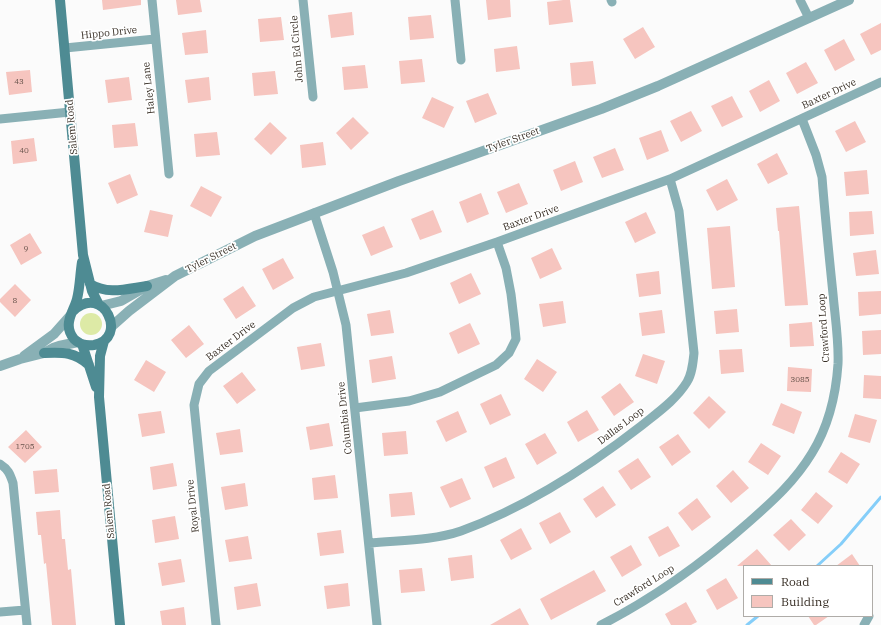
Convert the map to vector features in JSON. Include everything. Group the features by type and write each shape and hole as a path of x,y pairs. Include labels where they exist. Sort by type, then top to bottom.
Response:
{"main road":[{"name":"Salem Road","path":"60,0 84,255 92,291 100,306"},
{"name":"Salem Road","path":"72,314 80,288 84,255"},
{"path":"90,284 98,289 106,291 147,286"},
{"path":"85,303 92,303 100,306 109,314 111,327 110,332 104,341 97,344 90,346 80,343 70,333 69,328 72,314 78,306 85,303"},
{"name":"Salem Road","path":"104,341 100,356 99,396 120,625"},
{"name":"Salem Road","path":"80,343 99,396"},
{"path":"44,354 53,352 73,355 80,357 89,365"}],"street":[{"name":"Haley Lane","path":"152,0 169,174"},
{"name":"John Ed Circle","path":"303,0 313,97"},
{"path":"455,0 461,60"},
{"path":"800,0 808,18"},
{"name":"Tyler Street","path":"100,306 121,301 147,286 175,276 255,236 314,213 601,109 651,89 849,0"},
{"name":"Hippo Drive","path":"65,48 155,39"},
{"name":"Baxter Drive","path":"199,384 209,371 293,308 314,297 406,273 497,242 670,179 881,82"},
{"path":"0,119 70,112"},
{"name":"Crawford Loop","path":"601,625 691,570 781,493 796,477 813,452 826,424 834,396 838,363 836,328 822,177 816,155 802,119"},
{"name":"Dallas Loop","path":"369,543 439,536 461,531 519,505 575,473 616,445 678,395 688,381 693,366 694,353 680,211 670,179"},
{"name":"Columbia Drive","path":"314,213 333,272 346,325 376,625"},
{"path":"355,408 409,401 440,392 496,365 509,353 516,339 514,319 506,268 497,242"},
{"name":"Tyler Street","path":"111,327 128,311 175,276"},
{"path":"20,359 54,334 72,314"},
{"path":"0,366 20,359 44,354 53,348 80,343"},
{"name":"Royal Drive","path":"199,384 194,405 216,625"},
{"path":"0,464 5,467 10,474 13,483 27,625"},
{"path":"0,612 25,610"}],"green space":[{"path":"91,313 99,316 102,324 99,332 91,335 83,332 80,324 83,316"}],"building":[{"path":"102,0 141,0 141,5 103,10"},
{"path":"176,0 200,0 202,12 178,15"},
{"path":"486,0 510,0 511,17 488,20"},
{"path":"570,0 573,22 549,25 547,2"},
{"path":"352,12 354,35 331,38 328,15"},
{"path":"431,15 434,38 410,40 408,17"},
{"path":"281,17 284,40 260,42 258,19"},
{"path":"881,23 881,50 871,55 860,34"},
{"path":"643,27 655,47 635,59 623,39"},
{"path":"206,30 208,53 185,55 182,33"},
{"path":"844,39 855,60 835,71 824,50"},
{"path":"517,46 520,69 496,72 494,49"},
{"path":"422,59 425,82 401,84 399,61"},
{"path":"593,61 596,84 572,86 570,63"},
{"path":"806,62 818,83 797,94 786,73"},
{"path":"365,65 368,88 344,90 342,67"},
{"path":"30,70 32,92 9,95 6,72"},
{"path":"275,71 278,94 254,96 252,73"},
{"path":"129,77 132,100 108,103 105,80"},
{"path":"209,77 211,100 188,103 185,80"},
{"path":"769,80 780,101 760,112 749,91"},
{"path":"488,93 497,114 475,123 466,101"},
{"path":"732,96 743,117 722,127 711,106"},
{"path":"432,97 454,107 444,128 422,118"},
{"path":"691,111 702,131 681,142 670,121"},
{"path":"353,117 369,133 351,150 336,133"},
{"path":"855,121 866,142 846,152 835,131"},
{"path":"270,122 287,138 271,155 254,139"},
{"path":"135,123 138,146 114,148 112,125"},
{"path":"661,130 669,151 647,160 639,138"},
{"path":"217,132 220,155 196,157 194,134"},
{"path":"34,138 37,161 13,164 11,141"},
{"path":"323,142 326,165 302,168 300,145"},
{"path":"615,148 624,170 602,178 593,157"},
{"path":"777,153 788,174 768,184 757,164"},
{"path":"575,161 583,182 561,191 553,170"},
{"path":"867,170 869,194 846,196 844,172"},
{"path":"130,174 138,195 117,204 108,183"},
{"path":"727,179 738,200 717,211 706,190"},
{"path":"519,183 528,204 506,213 497,192"},
{"path":"201,186 222,197 211,217 190,206"},
{"path":"481,193 489,214 467,223 459,202"},
{"path":"799,206 808,305 785,306 776,208"},
{"path":"150,210 173,215 168,237 144,232"},
{"path":"433,210 442,232 420,240 411,219"},
{"path":"872,211 874,234 850,236 849,212"},
{"path":"646,212 656,233 635,243 625,222"},
{"path":"384,226 393,247 371,256 362,235"},
{"path":"730,226 735,287 712,289 707,228"},
{"path":"30,233 42,253 21,265 10,245"},
{"path":"552,248 562,269 540,279 531,258"},
{"path":"876,250 879,274 856,276 853,253"},
{"path":"283,258 294,278 273,290 262,269"},
{"path":"659,271 661,294 639,297 636,274"},
{"path":"471,273 481,294 459,304 450,283"},
{"path":"15,284 31,300 15,317 0,302 0,299"},
{"path":"243,286 256,306 236,319 223,299"},
{"path":"881,291 881,314 859,316 858,292"},
{"path":"563,301 566,323 543,327 539,304"},
{"path":"737,309 739,332 716,334 714,311"},
{"path":"390,310 394,333 371,336 367,314"},
{"path":"662,310 665,333 642,336 639,313"},
{"path":"812,322 814,346 790,347 789,324"},
{"path":"470,323 480,344 458,354 449,333"},
{"path":"189,325 204,344 186,358 171,340"},
{"path":"881,330 881,354 863,355 862,331"},
{"path":"321,343 325,366 301,370 297,347"},
{"path":"742,349 744,372 721,374 719,350"},
{"path":"643,354 665,361 657,384 635,376"},
{"path":"392,356 396,379 372,383 369,360"},
{"path":"537,359 557,372 543,392 524,379"},
{"path":"146,360 166,372 154,392 134,380"},
{"path":"788,367 812,369 811,392 787,391"},
{"path":"242,372 256,390 237,404 223,386"},
{"path":"864,375 881,376 881,399 863,398"},
{"path":"620,383 634,402 614,416 601,397"},
{"path":"501,394 511,415 490,425 480,404"},
{"path":"709,396 726,412 709,429 693,413"},
{"path":"781,403 802,412 794,434 772,425"},
{"path":"587,410 599,430 578,442 567,422"},
{"path":"161,411 165,433 142,437 138,414"},
{"path":"458,411 467,432 446,442 436,421"},
{"path":"855,414 877,420 870,443 848,437"},
{"path":"329,423 333,446 310,450 306,427"},
{"path":"240,429 243,452 220,455 216,433"},
{"path":"26,430 42,447 25,463 8,447"},
{"path":"406,431 408,454 384,456 382,433"},
{"path":"545,433 557,453 537,465 525,444"},
{"path":"678,434 691,452 672,466 659,447"},
{"path":"761,443 781,456 768,475 748,462"},
{"path":"841,452 860,464 847,484 828,472"},
{"path":"506,457 515,478 493,488 484,467"},
{"path":"638,458 651,477 631,490 618,471"},
{"path":"173,463 177,486 153,490 150,467"},
{"path":"57,469 59,492 35,494 33,471"},
{"path":"733,470 749,488 731,503 716,486"},
{"path":"335,475 338,498 314,500 312,478"},
{"path":"462,478 471,499 450,508 440,487"},
{"path":"245,483 248,506 225,510 221,487"},
{"path":"603,486 616,505 596,518 583,499"},
{"path":"412,492 415,515 391,517 389,494"},
{"path":"816,492 833,506 818,524 801,510"},
{"path":"697,498 711,517 692,531 678,513"},
{"path":"60,510 62,539 65,539 68,570 71,569 76,625 52,625 46,563 44,564 41,535 38,535 36,512"},
{"path":"560,512 571,532 550,544 539,523"},
{"path":"175,516 179,539 155,543 152,520"},
{"path":"791,519 806,535 789,551 773,535"},
{"path":"668,526 680,546 659,557 648,537"},
{"path":"521,528 532,549 511,560 500,540"},
{"path":"341,530 344,553 320,556 317,533"},
{"path":"248,536 252,559 229,562 225,540"},
{"path":"631,545 642,565 622,577 610,557"},
{"path":"757,549 771,565 743,565 737,566"},
{"path":"852,554 859,565 837,565"},
{"path":"472,555 474,578 451,581 448,558"},
{"path":"181,559 185,582 162,586 158,563"},
{"path":"422,568 425,591 401,593 399,570"},
{"path":"594,570 606,591 551,620 540,599"},
{"path":"726,578 738,598 717,610 706,590"},
{"path":"257,583 261,606 237,610 234,587"},
{"path":"348,583 350,606 327,609 324,586"},
{"path":"686,602 697,622 691,625 671,625 665,614"},
{"path":"184,607 186,625 162,625 160,611"},
{"path":"520,608 529,625 490,625"},
{"path":"809,617 828,617 816,625 814,625"}],"waterway":[{"path":"818,565 841,544 881,497"},
{"path":"747,625 757,617"}]}
